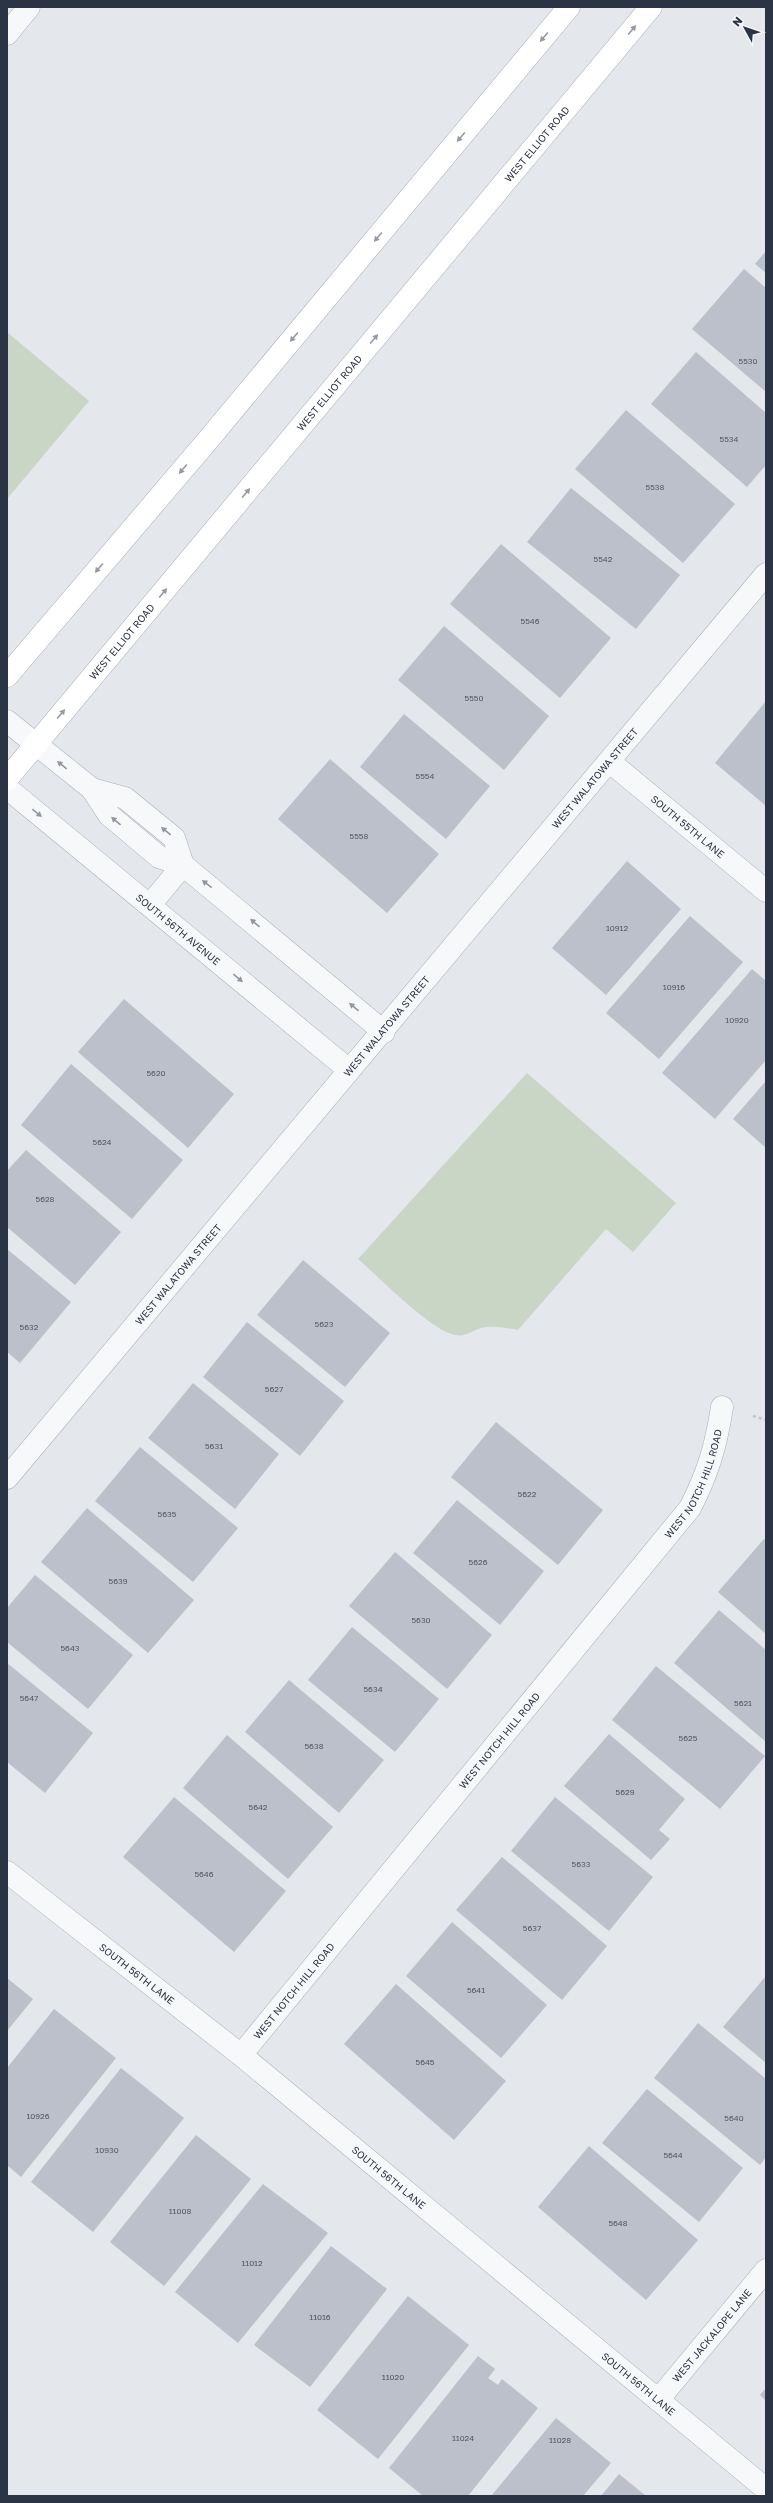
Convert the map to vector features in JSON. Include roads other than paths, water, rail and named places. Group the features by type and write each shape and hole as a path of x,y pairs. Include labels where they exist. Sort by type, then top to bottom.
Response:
{"main road":[{"path":"7,676 208,440 569,7"},
{"name":"WEST ELLIOT ROAD","path":"7,779 651,7"}],"street":[{"path":"7,34 30,7"},
{"name":"WEST WALATOWA STREET","path":"7,1478 349,1070 384,1032 766,574"},
{"path":"7,721 92,789 125,798 174,838 183,865 384,1032"},
{"name":"SOUTH 55TH LANE","path":"610,762 766,891"},
{"name":"SOUTH 56TH AVENUE","path":"7,788 349,1070"},
{"path":"150,905 183,865"},
{"name":"WEST NOTCH HILL ROAD","path":"240,2055 690,1508 709,1469 717,1443 722,1407"},
{"name":"SOUTH 56TH LANE","path":"7,1872 240,2055 766,2489"},
{"name":"WEST JACKALOPE LANE","path":"658,2400 766,2270"}]}
